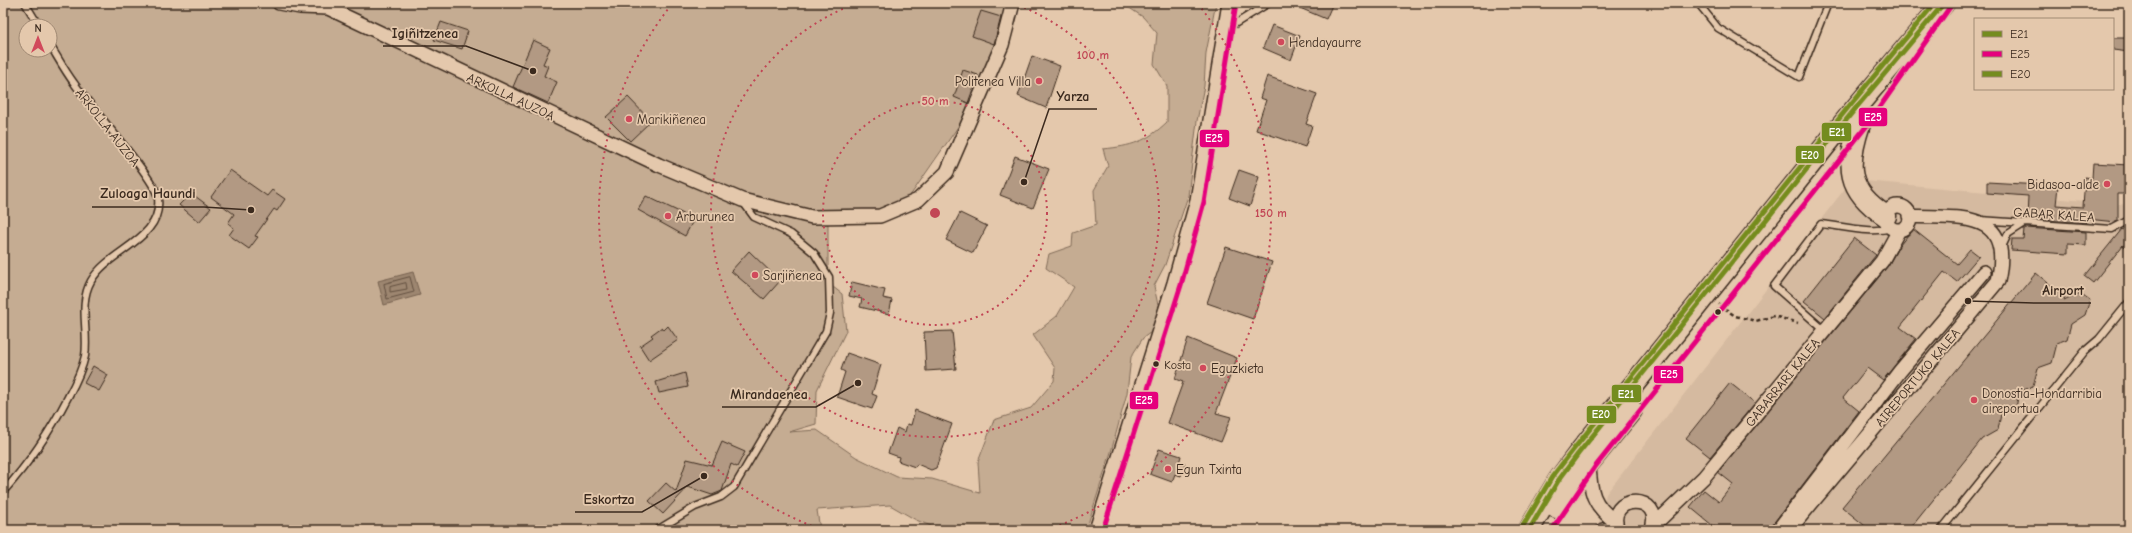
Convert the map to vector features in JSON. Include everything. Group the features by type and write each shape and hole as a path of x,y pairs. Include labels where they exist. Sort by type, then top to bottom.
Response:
{"main road":[{"path":"1544,530 1570,489 1589,463 1860,124 1944,3"},
{"path":"1529,530 1558,481 1855,109 1931,20"},
{"path":"1860,124 1850,162 1852,177 1863,198 1892,224"},
{"path":"1589,463 1593,447 1626,405 1631,389"}],"street":[{"name":"ARKOLLA AUZOA","path":"279,3 328,8 659,165 742,200 812,217 880,216 918,200 947,172 1002,46 1013,3"},
{"path":"1096,530 1174,283 1197,200 1229,3"},
{"path":"1898,206 1905,209 1909,216 1907,225 1892,224 1890,209 1898,206"},
{"path":"1909,216 1975,219"},
{"name":"AIREPORTUKO KALEA","path":"1789,530 1998,281 2001,267 2001,250 1998,239 1989,227 1975,219"},
{"name":"GABARRARI KALEA","path":"1653,527 1704,477 1882,261 1892,224"},
{"name":"AIREPORTUKO KALEA","path":"1778,530 1900,371 1984,272"},
{"path":"1589,463 1589,480 1595,503 1617,527"},
{"name":"GABARRARI KALEA","path":"1617,527 1622,507 1631,502 1636,502 1646,505 1650,509 1653,527"},
{"path":"1603,530 1617,527"}],"lane":[{"path":"25,3 34,18"},
{"path":"1224,31 1270,3"},
{"path":"1698,3 1718,28 1799,77 1828,3"},
{"name":"ARKOLLA AUZOA","path":"3,492 30,460 58,418 78,378 85,355 84,299 91,280 112,258 138,239 155,222 158,208 158,196 146,175 74,83 58,58"},
{"path":"657,530 695,507 721,497 734,487 826,331 830,313 829,277 814,252 791,234 754,217 742,200"},
{"name":"GABAR KALEA","path":"1975,219 2112,229 2129,220"},
{"path":"2001,250 2008,234 2025,223"},
{"path":"1821,334 1774,286 1821,224 1882,231 1892,224"},
{"path":"1941,530 2085,351 2099,339 2129,302"}],"path":[{"path":"1717,303 1735,316 1756,320 1774,316 1796,321 1821,334"}],"shaded area":[{"path":"3,3 1014,3 962,121 903,206 828,216 828,283 842,294 846,331 817,390 816,424 789,432 817,430 856,457 897,477 932,479 980,493 978,462 994,420 1031,408 1054,381 1055,368 1033,335 1057,316 1074,287 1046,268 1049,254 1072,246 1073,233 1096,225 1094,190 1108,166 1103,149 1138,142 1145,139 1167,122 1167,86 1154,64 1157,33 1143,17 1122,3 1216,3 1206,53 1204,86 1197,121 1188,196 1165,265 1154,286 1162,324 1143,338 1131,357 1127,393 1111,452 1086,530 941,530 916,520 890,505 817,510 820,530 3,530"},
{"path":"1865,181 2129,205 2129,530 1597,530 1606,494 1847,186"}],"water":[{"path":"413,272 420,295 384,305 378,281"}],"building":[{"path":"1288,3 1333,3 1326,19"},
{"path":"981,11 1001,17 994,44 972,36"},
{"path":"441,22 468,31 462,49 434,40"},
{"name":"Hendayaurre","path":"1272,25 1300,36 1291,60 1263,48"},
{"path":"2114,38 2129,38 2129,52 2114,50"},
{"path":"533,40 550,48 543,64 548,66 544,76 557,82 548,103 513,87"},
{"name":"Politenea Villa","path":"1032,56 1060,66 1046,108 1018,96"},
{"path":"963,70 978,75 968,103 954,97"},
{"path":"1267,76 1317,94 1306,124 1312,126 1305,147 1256,130 1266,100 1260,98"},
{"name":"Marikiñenea","path":"628,97 651,121 630,141 606,117"},
{"path":"1015,156 1049,169 1033,208 1000,195"},
{"path":"2093,163 2129,165 2129,191 2125,191 2125,194 2118,194 2118,221 2116,222 2087,219 2087,223 2027,219 2028,196 1987,193 1987,182 2058,186 2056,205 2083,207 2085,177 2092,178"},
{"path":"230,170 267,196 272,190 285,199 277,211 274,209 255,236 258,237 249,249 229,235 234,228 228,223 234,214 211,197"},
{"path":"1239,170 1259,177 1250,206 1229,198"},
{"path":"191,193 211,208 199,222 179,205"},
{"name":"Arburunea","path":"646,196 694,219 685,236 638,210"},
{"path":"960,213 987,226 973,253 946,240"},
{"path":"1913,229 1957,264 1970,249 1979,256 1957,282 1944,272 1900,327 1916,339 1883,380 1867,368 1843,398 1859,411 1772,525 1770,530 1718,530 1690,507 1704,490 1719,502 1733,484 1718,472 1888,266 1899,246"},
{"path":"2024,229 2086,232 2086,245 2068,244 2068,254 2011,250 2012,239 2023,239"},
{"path":"2122,229 2129,234 2129,250 2123,245 2093,283 2084,276"},
{"path":"1854,238 1876,255 1825,318 1804,301"},
{"path":"1226,247 1272,262 1253,319 1207,303"},
{"name":"Sarjiñenea","path":"749,251 780,281 764,299 731,271"},
{"name":"Donostia-Hondarribia aireportua","path":"2036,273 2065,297 2064,301 2080,293 2090,300 2085,315 2071,324 2067,339 2057,343 2052,363 2038,368 2033,386 2019,392 2016,408 2001,414 1998,430 1982,439 1909,530 1870,530 1842,507"},
{"path":"852,282 885,290 883,298 892,300 889,314 860,307 862,299 849,296"},
{"path":"668,326 678,340 649,360 640,346 653,337 651,335 662,327 664,330"},
{"path":"952,331 956,369 926,371 924,332"},
{"path":"1188,338 1237,358 1216,413 1231,417 1221,442 1168,423 1183,382 1175,379"},
{"path":"847,353 881,365 872,394 877,396 872,409 837,397 845,372 841,370"},
{"path":"93,366 108,375 99,391 84,383"},
{"path":"685,373 688,387 659,393 656,382"},
{"path":"1730,383 1755,403 1710,457 1686,438"},
{"path":"915,410 952,424 936,468 931,470 917,464 915,467 898,461 899,457 888,453 897,428 905,432 907,424 911,425"},
{"path":"722,442 745,452 737,467 731,464 722,491 712,495 688,487 663,514 649,501 666,483 676,492 687,459 712,465"},
{"name":"Egun Txinta","path":"1159,449 1181,456 1179,463 1185,464 1181,476 1175,474 1172,482 1150,474"}],"transit line":[{"name":"E20","path":"1523,526 1552,477 1573,450 1850,105 1935,3"},
{"name":"E21","path":"1529,530 1558,481 1578,454 1855,109 1944,3"},
{"name":"E25","path":"1103,530 1181,285 1204,202 1236,4"},
{"name":"E25","path":"1552,530 1595,467 1865,128 1950,7"}],"place":[{"name":"Hendayaurre","path":"1281,42"},
{"name":"Igiñitzenea","path":"533,71"},
{"name":"Politenea Villa","path":"1039,81"},
{"name":"Marikiñenea","path":"629,119"},
{"name":"Yarza","path":"1024,182"},
{"name":"Bidasoa-alde","path":"2107,184"},
{"name":"Zuloaga Haundi","path":"251,210"},
{"name":"Arburunea","path":"668,216"},
{"name":"Sarjiñenea","path":"755,275"},
{"name":"Airport","path":"1968,301"},
{"name":"Kosta","path":"1156,364"},
{"name":"Eguzkieta","path":"1203,368"},
{"name":"Mirandaenea","path":"858,383"},
{"name":"Donostia-Hondarribia aireportua","path":"1974,400"},
{"name":"Egun Txinta","path":"1168,469"},
{"name":"Eskortza","path":"704,476"}]}
